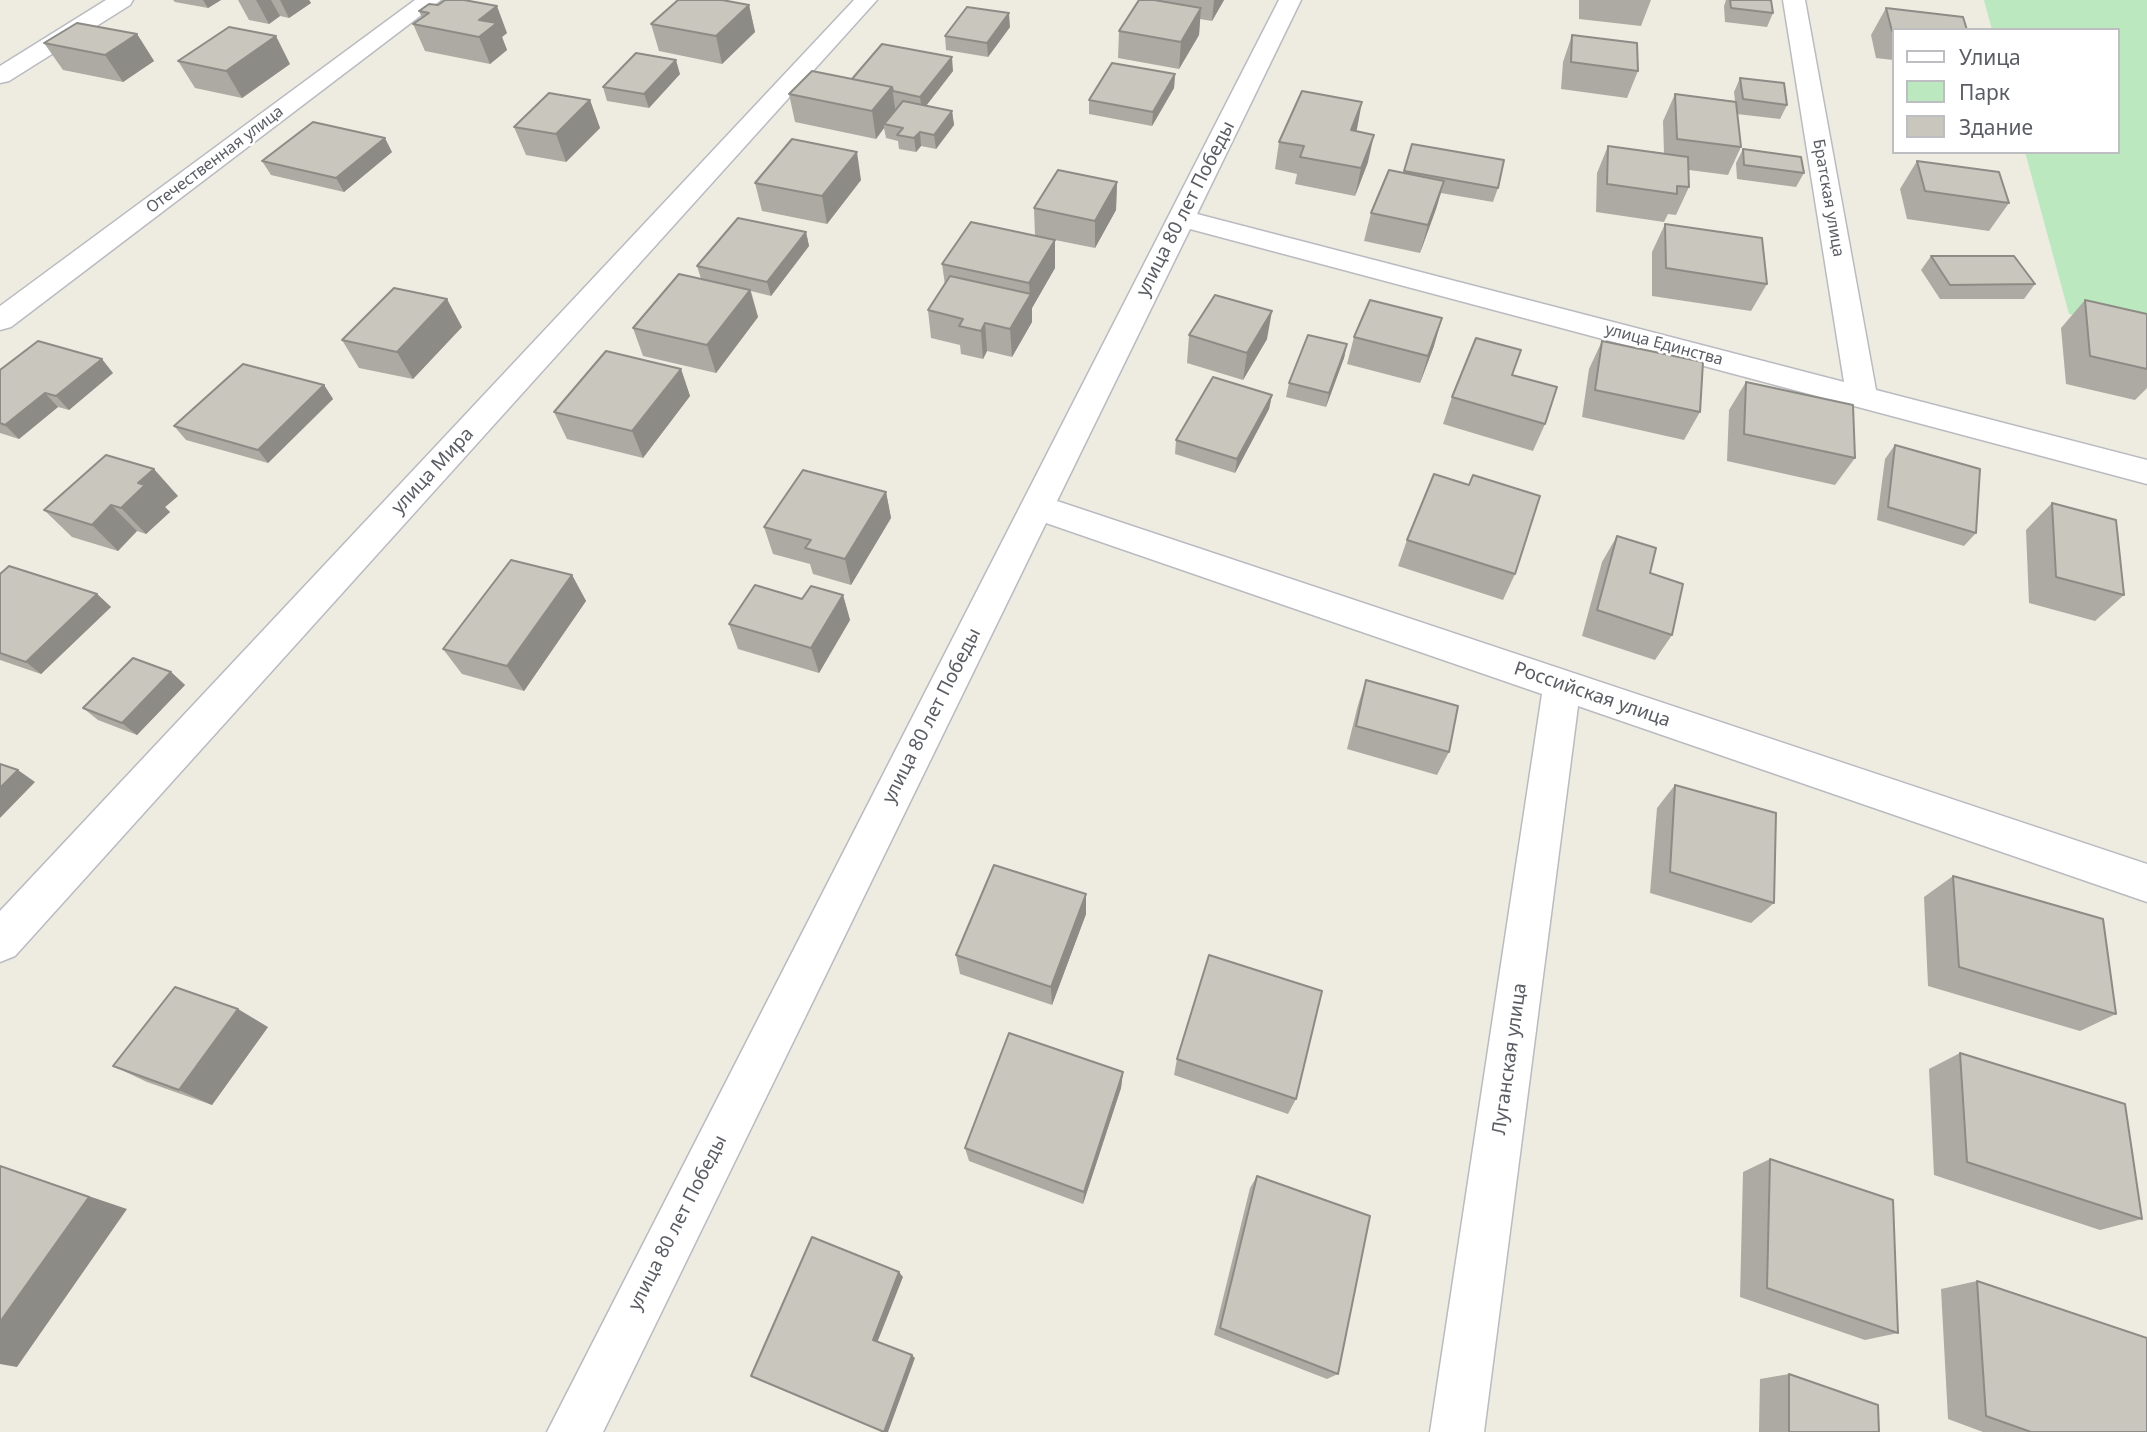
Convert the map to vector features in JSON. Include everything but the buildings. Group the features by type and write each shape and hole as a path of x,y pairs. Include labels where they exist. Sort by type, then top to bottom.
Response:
{"street":[{"path":"0,76 122,0"},
{"name":"Отечественная улица","path":"0,320 430,0"},
{"name":"улица Мира","path":"0,942 866,0"},
{"name":"улица 80 лет Победы","path":"574,1432 1290,0"},
{"name":"Братская улица","path":"1794,0 1862,397"},
{"name":"улица Единства","path":"1181,218 2147,471"},
{"name":"Российская улица","path":"1036,508 2147,883"},
{"name":"Луганская улица","path":"1457,1432 1562,686"}],"green space":[{"path":"1984,0 2147,0 2147,329 2069,314 2026,154 2119,154 2119,28 1991,28"}]}
